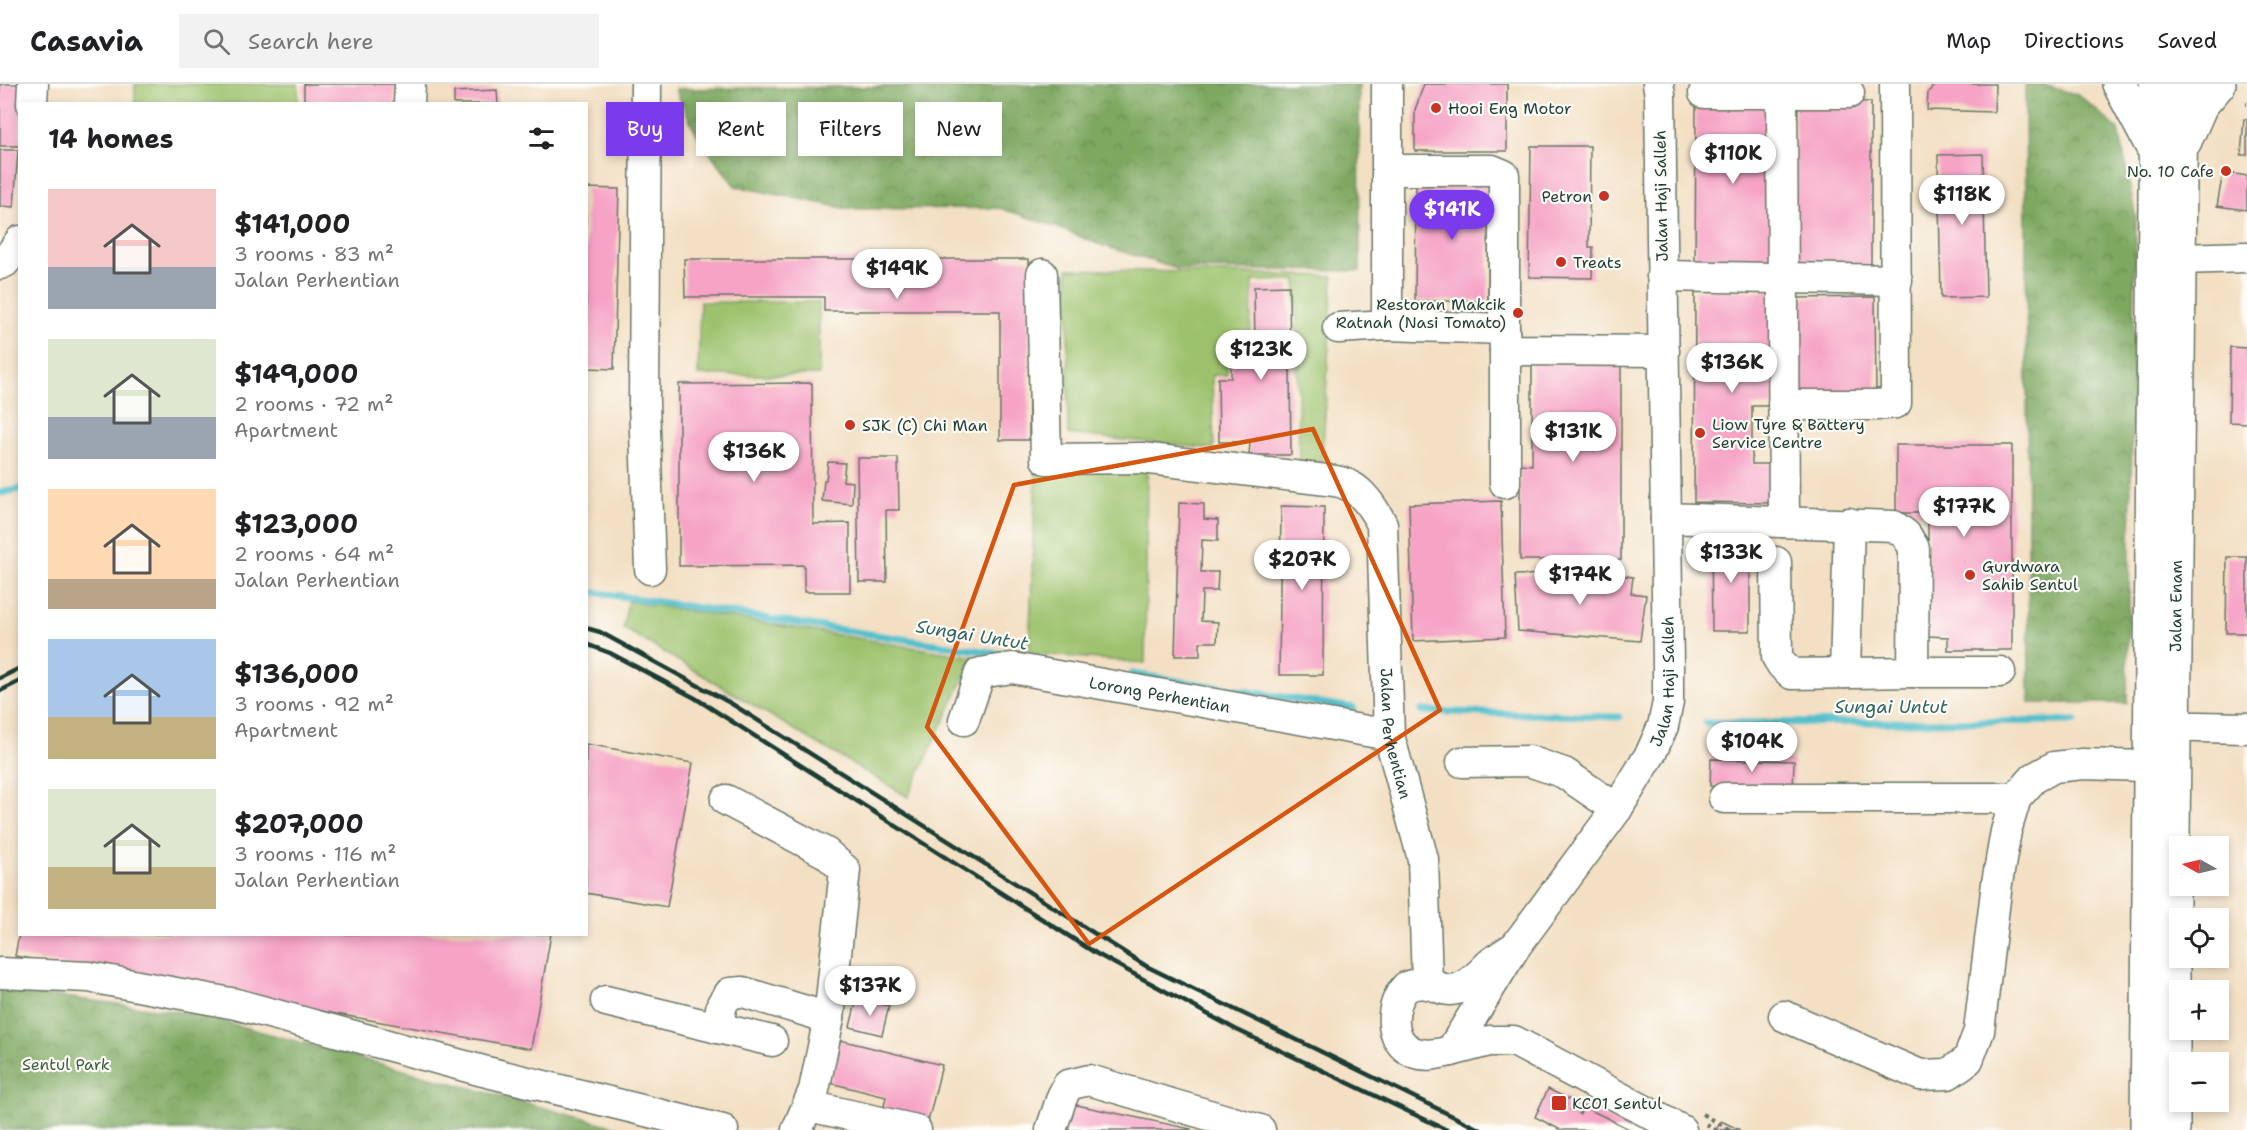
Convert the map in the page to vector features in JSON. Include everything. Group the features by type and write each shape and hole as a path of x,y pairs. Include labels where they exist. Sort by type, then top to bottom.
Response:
{"main road":[{"path":"2119,84 2168,152 2200,105 2219,84"},
{"name":"Jalan Enam","path":"2156,84 2168,152 2180,259 2162,726"},
{"name":"Jalan Enam","path":"2173,1130 2162,726 2168,152 2181,84"},
{"name":"Jalan Enam","path":"2147,1130 2162,767"}],"street":[{"path":"32,102 33,84"},
{"path":"409,102 410,84"},
{"path":"646,84 644,402 650,569"},
{"path":"1387,84 1387,325"},
{"name":"Jalan Haji Salleh","path":"1451,1052 1515,947 1617,809 1652,753 1663,726 1668,702 1658,84"},
{"name":"Jalan Haji Salleh","path":"1660,119 1667,84"},
{"path":"1783,405 1896,403 1895,84"},
{"path":"1704,93 1849,93"},
{"path":"1782,93 1784,522"},
{"path":"1388,170 1492,170 1504,175 1505,483"},
{"path":"0,264 6,262 18,244"},
{"path":"2180,259 2247,257"},
{"name":"Jalan Perhentian","path":"1042,274 1046,459 1142,458 1347,483 1371,504 1382,524 1389,735 1423,859 1422,982"},
{"path":"1662,276 1897,280"},
{"path":"1338,328 1387,325 1504,339 1664,351"},
{"path":"1666,518 1894,526 1906,535 1914,548 1913,672"},
{"path":"1845,673 1849,523"},
{"path":"1776,562 1778,657 1782,665 1792,674 2000,672"},
{"name":"Lorong Perhentian","path":"964,720 980,673 1012,668 1389,735"},
{"path":"2162,726 2247,728"},
{"path":"1462,762 1529,761 1564,773 1617,809"},
{"path":"1784,1016 1920,1075 1948,1074 1968,1060 1979,1031 1997,884 2006,831 2016,798 2034,778 2054,767 2083,764 2162,767"},
{"path":"1724,798 2016,798"},
{"path":"726,800 826,853 845,870 829,1018 803,1118 916,1130"},
{"name":"Jalan Haji Salleh","path":"1422,982 1443,989 1456,989 1466,985 1500,956 1515,947"},
{"path":"0,973 89,977 236,1004 483,1071 723,1130"},
{"path":"1422,982 1407,987 1395,1004 1394,1015 1399,1040 1415,1053 1427,1055 1451,1052 1489,1041 1514,1041 1691,1122"},
{"path":"717,1028 722,1004 730,993 743,992 829,1018"},
{"path":"606,1001 772,1041"},
{"path":"1051,1130 1068,1085 1089,1080 1260,1130"}],"path":[{"path":"1559,1099 1557,1101 1581,1114"},
{"path":"1691,1122 1730,1130"}],"highlighted area":[{"path":"1313,429 1440,710 1089,944 927,727 1014,485"}],"green space":[{"path":"135,84 298,84 298,102 135,102"},
{"path":"1359,84 1360,271 1177,269 1098,244 1046,223 999,208 848,209 735,186 712,156 786,156 786,102 696,102 696,133 684,108 684,102 681,102 675,89"},
{"path":"2025,84 2039,84 2079,95 2119,130 2136,219 2127,703 2029,703"},
{"path":"1068,269 1333,276 1322,465 1299,462 1296,280 1253,281 1250,339 1227,341 1227,375 1212,375 1214,449 1068,434"},
{"path":"700,302 819,302 819,375 698,375"},
{"path":"1147,466 1145,663 1029,653 1036,471"},
{"path":"628,601 974,657 908,797 623,628"},
{"name":"Sentul Park","path":"0,989 195,1014 627,1130 0,1130"}],"building":[{"path":"0,84 21,84 21,102 18,102 18,146 0,146"},
{"path":"304,84 395,84 395,102 304,102"},
{"path":"1424,84 1507,84 1507,151 1415,151 1415,110"},
{"path":"1936,84 1995,84 1994,112 1927,110 1928,92"},
{"path":"497,90 498,102 454,102 454,92"},
{"path":"1795,101 1871,102 1871,268 1794,268"},
{"path":"1696,102 1772,102 1771,268 1695,268"},
{"path":"2244,119 2247,119 2247,155 2241,155"},
{"path":"1531,146 1590,146 1589,247 1593,247 1592,278 1529,277"},
{"path":"0,150 18,150 14,207 0,206"},
{"path":"1983,154 1986,297 1941,298 1938,155"},
{"path":"2223,172 2247,176 2247,210 2217,206"},
{"path":"1416,181 1489,181 1488,301 1415,301"},
{"path":"588,188 619,189 614,369 588,368"},
{"path":"684,259 1029,259 1029,440 1000,440 1000,311 824,311 824,297 685,297"},
{"path":"1289,286 1291,455 1249,455 1250,442 1219,442 1218,378 1231,378 1231,347 1255,346 1254,287"},
{"path":"1695,290 1774,291 1773,406 1752,406 1752,464 1774,464 1774,503 1694,502"},
{"path":"1875,297 1876,395 1792,396 1793,298"},
{"path":"2230,347 2247,348 2247,423 2229,422"},
{"path":"1532,360 1621,360 1621,560 1520,560 1520,464 1532,465"},
{"path":"812,383 813,524 850,523 850,592 804,592 804,565 679,566 679,384"},
{"name":"Gurdwara Sahib Sentul","path":"1896,445 2012,445 2012,650 1948,650 1948,637 1928,636 1928,513 1896,513"},
{"path":"857,458 898,458 899,510 886,510 887,582 859,582"},
{"path":"828,462 845,463 843,481 853,482 852,504 822,501"},
{"path":"1501,501 1505,637 1413,641 1409,504"},
{"path":"1179,503 1204,504 1204,519 1218,520 1218,541 1202,540 1201,572 1218,572 1217,591 1202,591 1201,621 1218,622 1217,642 1200,642 1200,656 1175,656"},
{"path":"1281,506 1324,507 1323,675 1279,675"},
{"path":"1711,538 1750,538 1750,631 1712,631"},
{"path":"2227,557 2247,557 2247,633 2226,633"},
{"path":"1605,573 1633,577 1631,593 1646,595 1640,641 1518,631 1515,575"},
{"path":"588,744 693,763 667,907 588,893"},
{"path":"1711,759 1794,761 1793,788 1710,786"},
{"path":"19,936 551,936 531,1049 15,956"},
{"path":"857,998 889,1006 882,1035 850,1027"},
{"path":"840,1040 942,1065 928,1122 883,1111 886,1097 830,1083"},
{"name":"KC01 Sentul","path":"1548,1089 1631,1130 1561,1130 1535,1117"},
{"path":"1072,1104 1191,1129 1191,1130 1066,1130"},
{"path":"1721,1121 1740,1130 1716,1130"}],"waterway":[{"name":"Sungai Untut","path":"0,493 18,489"},
{"name":"Sungai Untut","path":"588,591 1008,655"},
{"name":"Sungai Untut","path":"1132,674 1353,708"},
{"name":"Sungai Untut","path":"1421,711 1619,717"},
{"name":"Sungai Untut","path":"1706,723 2075,721"}],"railway":[{"path":"588,629 600,632 732,704 1146,966 1481,1130"},
{"path":"588,645 610,653 695,698 1097,954 1235,1029 1447,1130"},
{"path":"0,678 18,669"},
{"path":"0,691 18,682"}],"place":[{"name":"Hooi Eng Motor","path":"1436,108"},
{"name":"No. 10 Cafe","path":"2226,171"},
{"name":"Petron","path":"1604,196"},
{"name":"Treats","path":"1561,262"},
{"name":"Restoran Makcik Ratnah (Nasi Tomato)","path":"1518,313"},
{"name":"SJK (C) Chi Man","path":"850,425"},
{"name":"Liow Tyre & Battery Service Centre","path":"1700,433"},
{"name":"Gurdwara Sahib Sentul","path":"1970,575"},
{"name":"KC01 Sentul","path":"1559,1103"}]}
